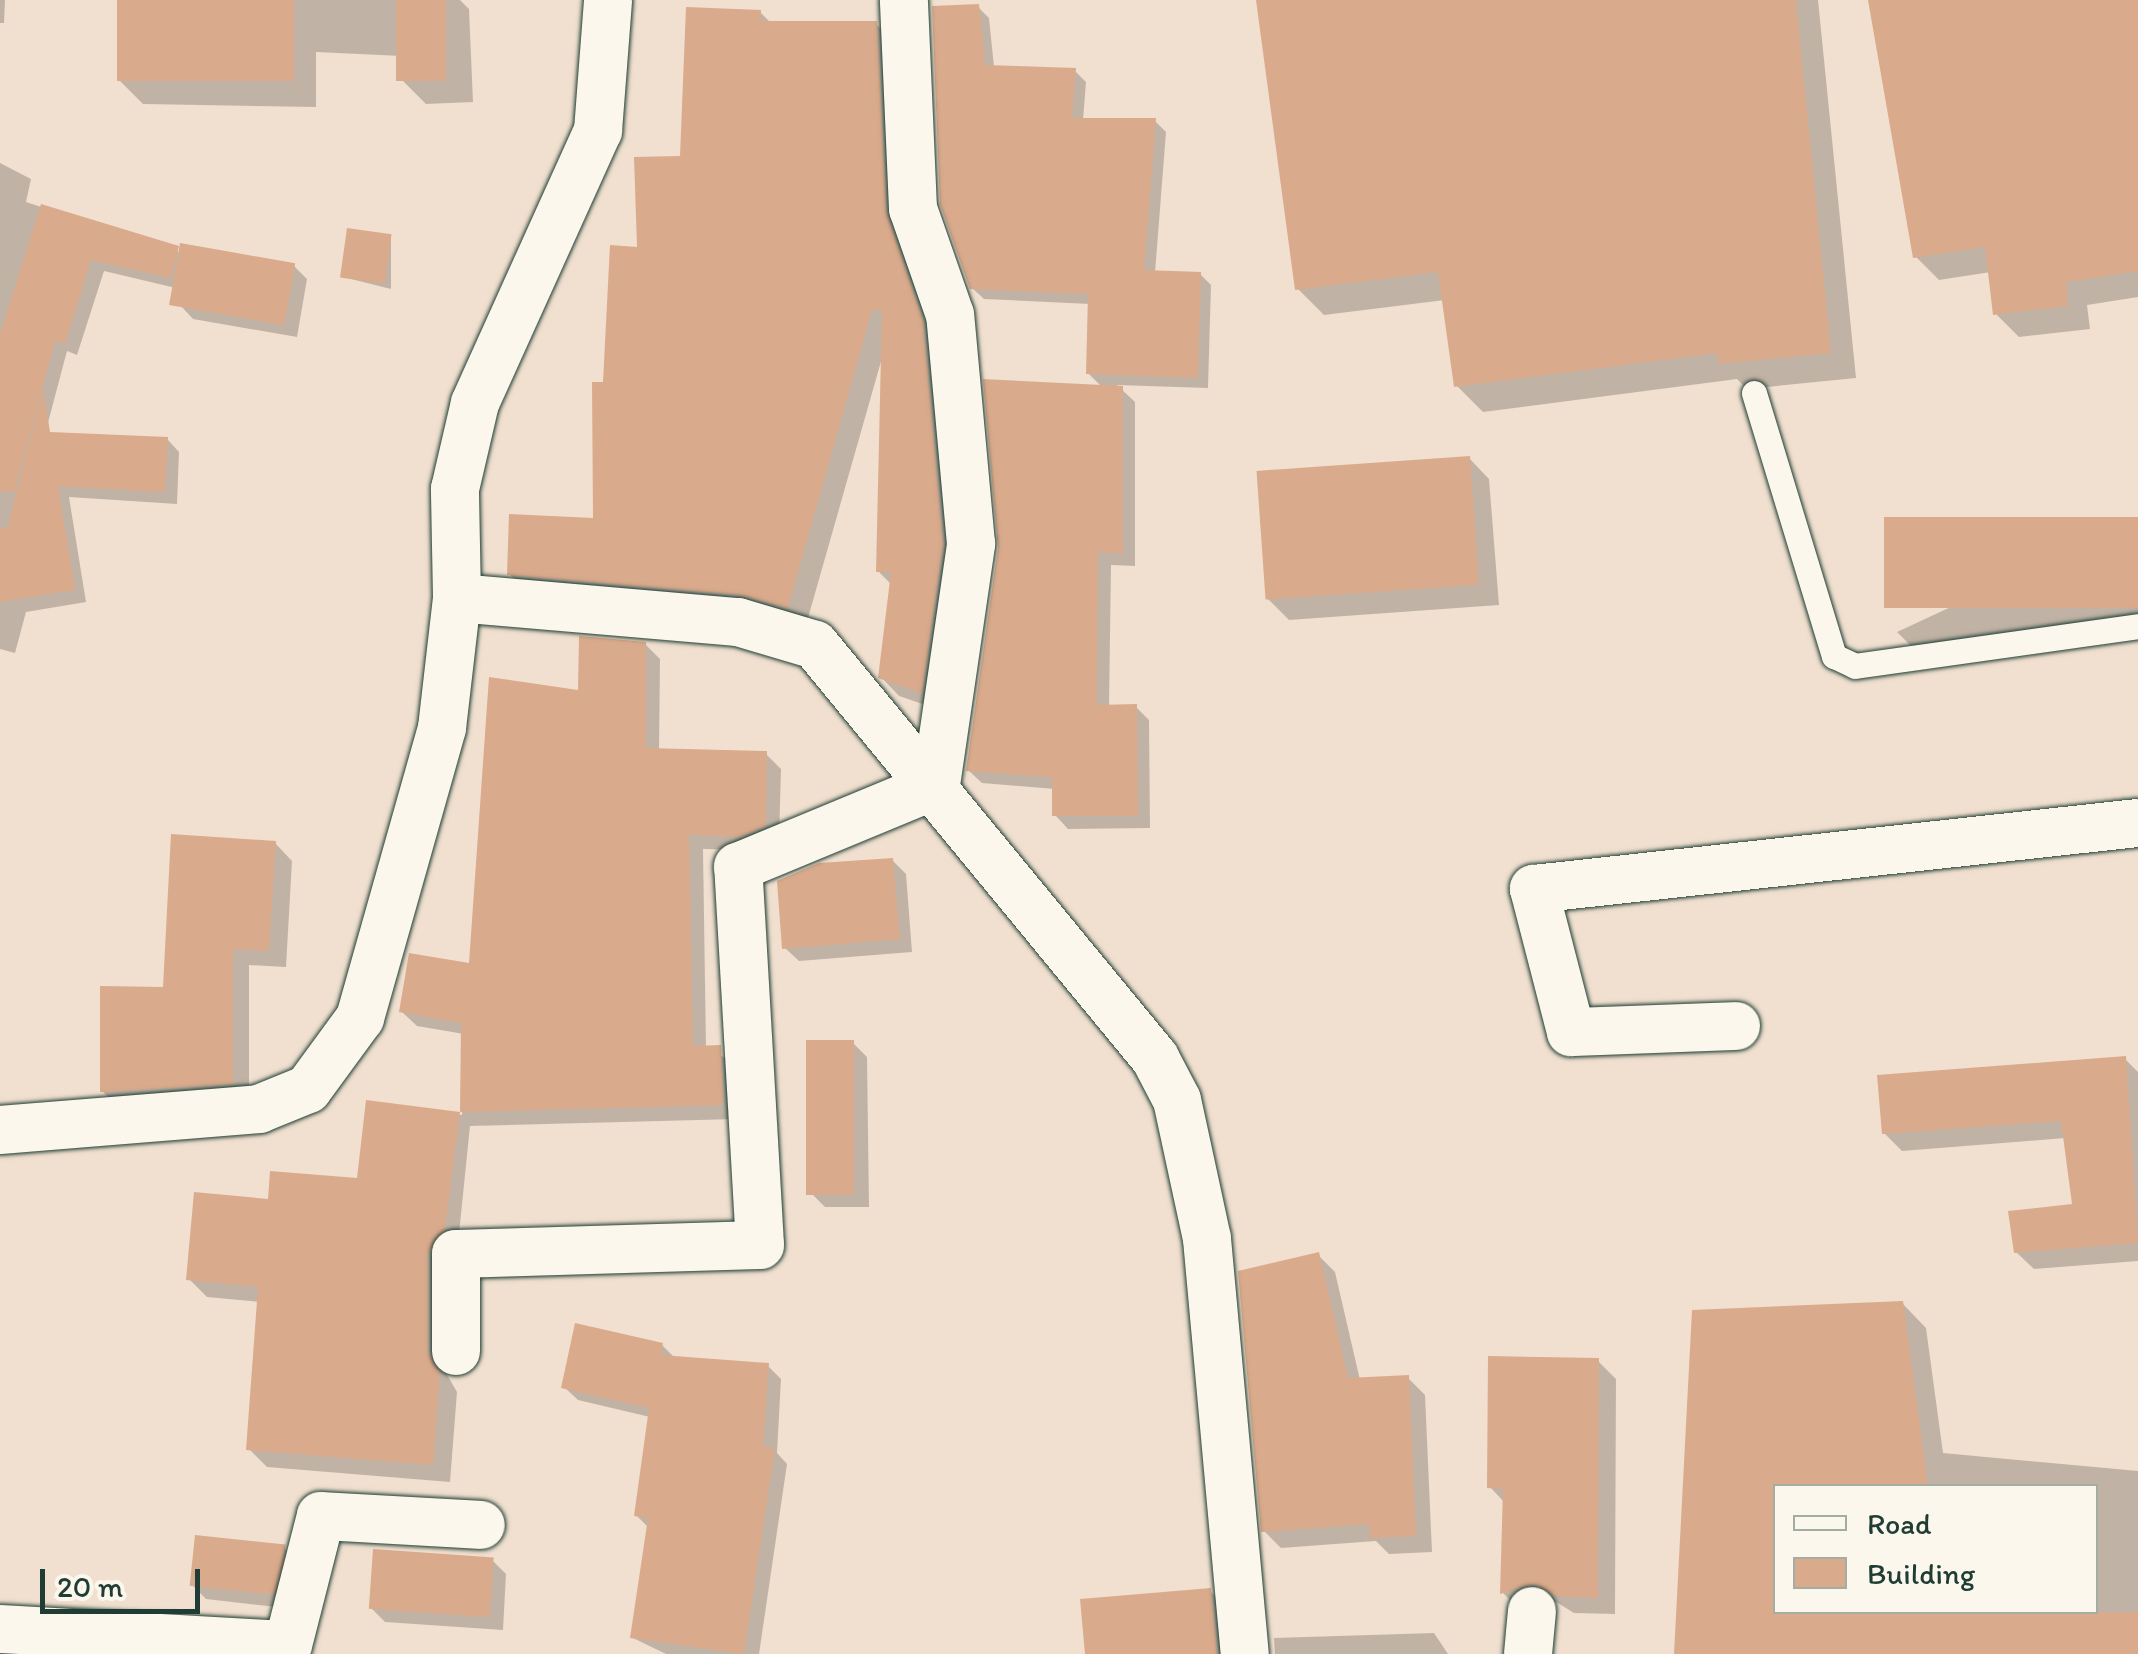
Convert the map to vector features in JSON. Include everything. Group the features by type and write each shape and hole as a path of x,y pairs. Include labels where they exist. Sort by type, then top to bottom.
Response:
{"street":[{"path":"0,1130 260,1109 308,1089 360,1018 442,728 457,598 455,489 474,404 598,131 608,0"},
{"path":"904,0 912,209 950,314 971,544 936,785"},
{"path":"457,598 791,634 835,661 1155,1058 1177,1100 1207,1238 1245,1654"},
{"path":"456,1351 456,1254 760,1245 738,867 936,785"},
{"path":"1736,1026 1571,1032 1534,889 1554,880 2138,822"},
{"path":"0,1629 288,1645 321,1516 481,1526"}],"lane":[{"path":"1754,393 1834,656 1855,666 2138,626"}],"building":[{"path":"117,0 294,0 294,81 117,81"},
{"path":"396,0 446,0 446,81 396,81"},
{"path":"1256,0 1796,0 1831,353 1718,364 1717,353 1454,387 1438,272 1295,290"},
{"path":"1868,0 2138,0 2138,271 2066,282 2068,306 1993,315 1985,247 1913,258"},
{"path":"979,4 985,65 1076,68 1072,118 1156,118 1144,270 1201,272 1198,378 1086,374 1088,294 970,289 940,204 932,6"},
{"path":"686,7 761,10 761,21 877,21 886,210 923,321 943,543 922,693 878,678 891,572 876,572 882,311 872,310 788,608 740,595 507,575 509,514 593,518 592,382 603,382 610,245 637,247 634,157 680,156"},
{"path":"41,204 179,246 171,278 91,260 65,344 55,341 14,493 0,491 0,334"},
{"path":"347,228 392,234 385,284 340,278"},
{"path":"180,243 295,263 284,325 169,305"},
{"path":"983,379 1123,386 1123,554 1098,552 1097,705 1137,704 1138,816 1052,816 1052,777 966,771 998,548"},
{"path":"43,388 50,432 168,437 165,492 58,486 75,590 0,602 0,527 7,529"},
{"path":"1470,456 1479,585 1266,600 1257,471"},
{"path":"1884,517 2138,517 2138,608 1884,608"},
{"path":"579,636 646,642 646,748 767,751 766,826 739,837 689,835 693,1046 721,1045 723,1105 460,1112 461,1023 399,1012 409,953 469,963 489,677 578,690"},
{"path":"171,834 276,841 269,951 233,949 233,1084 100,1092 100,986 163,987"},
{"path":"893,858 900,939 782,949 777,881 819,863"},
{"path":"806,1040 854,1040 854,1195 806,1195"},
{"path":"2126,1056 2138,1243 2014,1253 2008,1211 2072,1204 2061,1121 1882,1134 1877,1075"},
{"path":"366,1100 460,1112 445,1229 428,1254 428,1351 440,1373 433,1465 246,1450 258,1287 186,1280 194,1192 268,1199 270,1171 357,1178"},
{"path":"1319,1252 1348,1378 1409,1375 1416,1536 1370,1538 1369,1524 1261,1532 1238,1271"},
{"path":"1903,1301 1928,1484 1773,1484 1773,1614 2138,1612 2138,1654 1674,1654 1692,1310"},
{"path":"575,1323 663,1343 661,1355 769,1363 763,1446 775,1448 744,1654 630,1638 648,1518 634,1516 649,1408 561,1388"},
{"path":"1488,1356 1599,1358 1598,1598 1554,1596 1534,1584 1500,1594 1503,1489 1487,1488"},
{"path":"195,1535 286,1545 280,1595 190,1586"},
{"path":"373,1549 494,1557 490,1617 369,1609"},
{"path":"1211,1588 1217,1654 1085,1654 1080,1599"}]}
